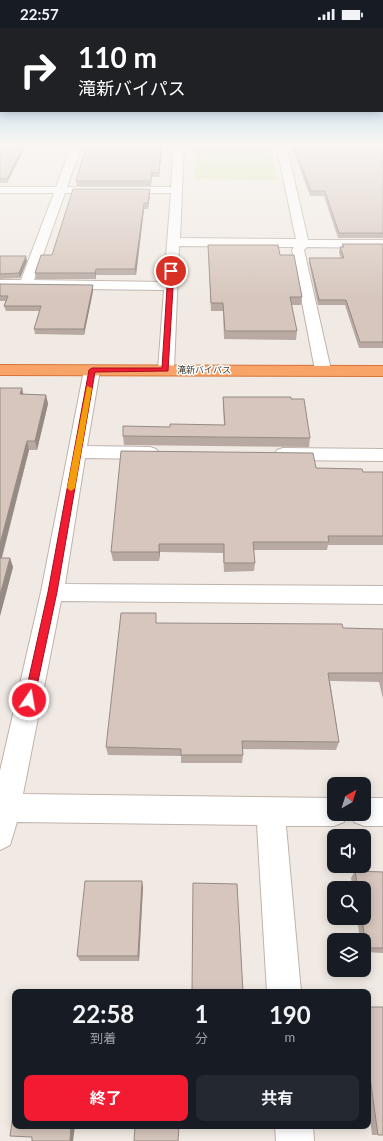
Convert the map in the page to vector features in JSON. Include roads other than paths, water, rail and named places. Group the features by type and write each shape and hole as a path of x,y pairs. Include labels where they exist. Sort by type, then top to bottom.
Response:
{"highway":[{"name":"滝新バイパス","path":"0,370 383,371"}],"street":[{"path":"26,284 57,196"},
{"path":"166,370 175,196"},
{"path":"292,196 303,244"},
{"path":"173,242 383,244"},
{"path":"303,244 298,250 323,370"},
{"path":"0,284 170,286"},
{"path":"0,835 3,808 52,592 92,370"},
{"path":"77,452 164,453"},
{"path":"266,454 383,455"},
{"path":"52,592 383,595"},
{"path":"3,808 327,812"},
{"path":"270,811 284,989"},
{"path":"371,812 383,812"},
{"path":"294,1129 295,1141"}]}
